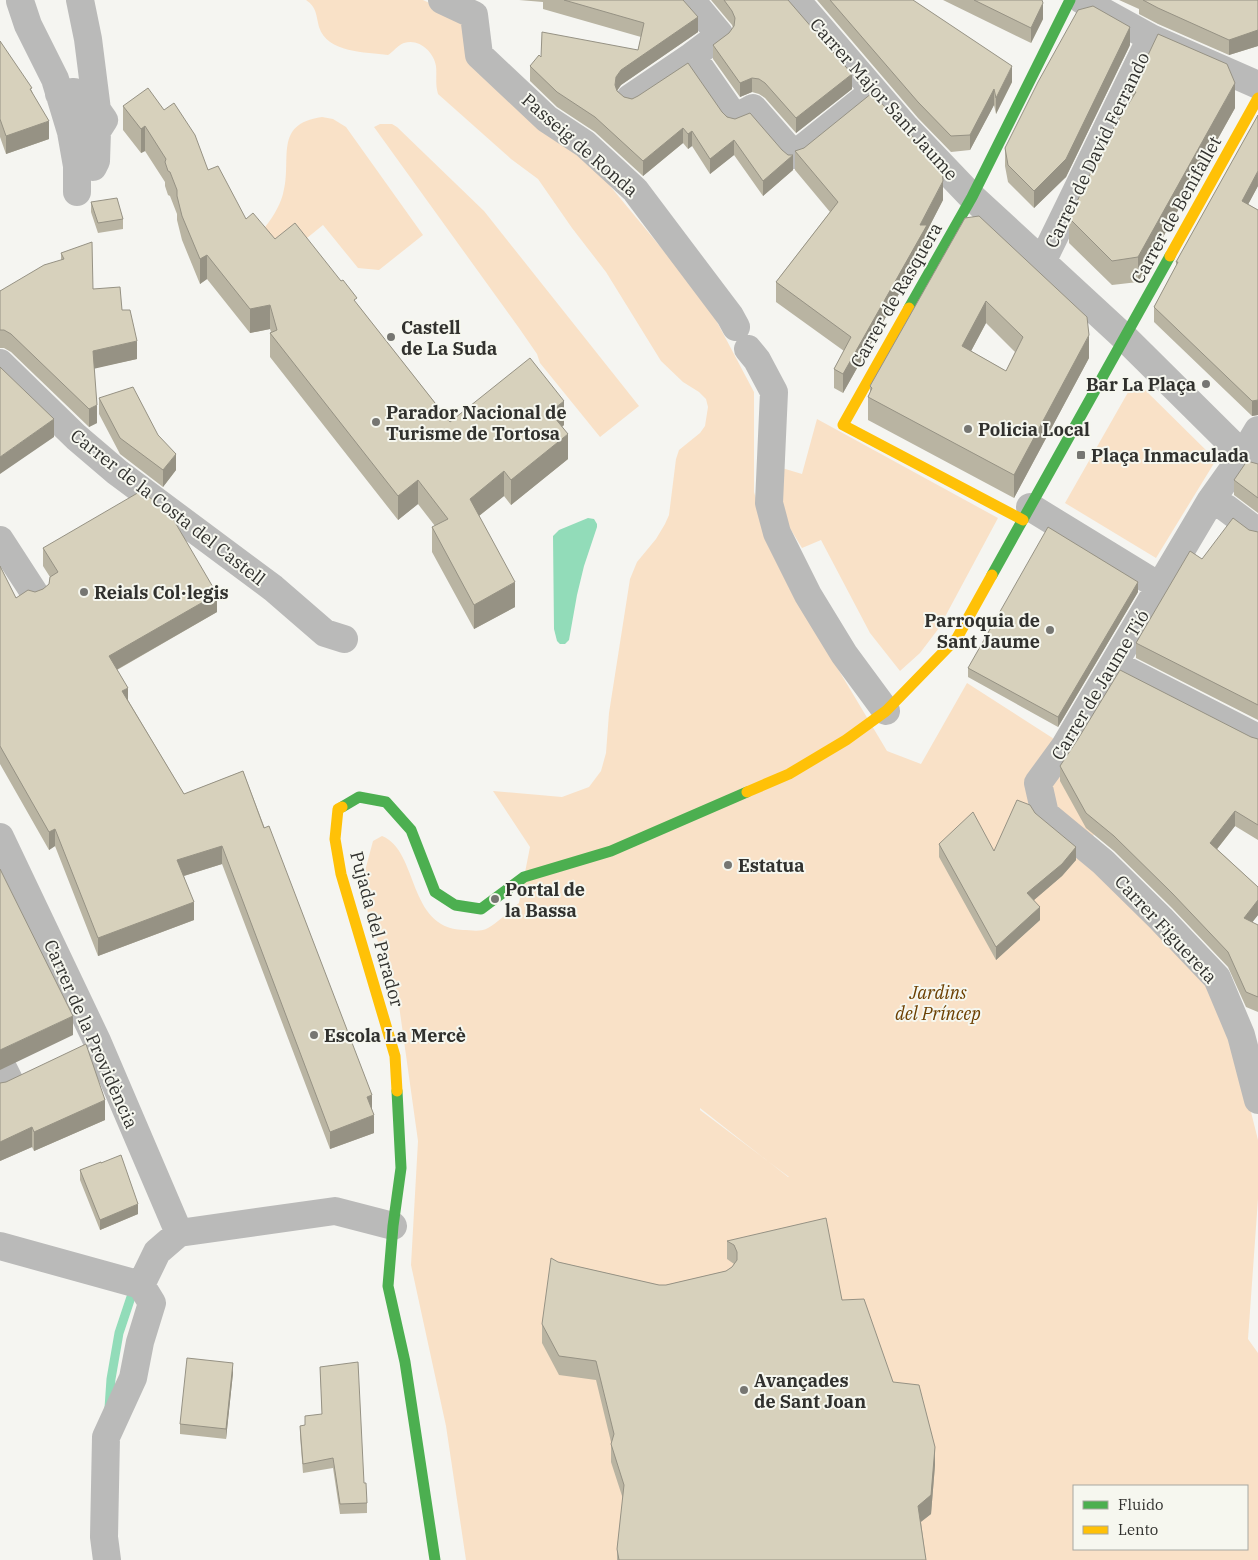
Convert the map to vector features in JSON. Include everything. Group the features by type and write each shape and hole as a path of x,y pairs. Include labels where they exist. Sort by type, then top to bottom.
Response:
{"street":[{"path":"59,94 74,92 93,167 96,160 97,131 104,120 97,110 88,38 80,0"},
{"name":"Passeig de Ronda","path":"442,0 474,15 479,55 547,119 585,144 635,190 730,316 774,392 769,503 777,533 808,595 844,654 886,711"},
{"path":"630,98 720,35 691,0"},
{"name":"Carrer Major Sant Jaume","path":"796,0 906,128 972,197 1125,338 1251,459"},
{"name":"Carrer de Rasquera","path":"1027,513 843,425 972,197 1070,0"},
{"path":"1082,0 1151,38 1258,85"},
{"path":"20,1 28,25 52,72 71,132 78,166 76,192"},
{"name":"Carrer de David Ferrando","path":"1042,262 1151,38"},
{"path":"692,56 735,118 753,108 794,155 874,91"},
{"name":"Carrer de Benifallet","path":"524,877 611,851 789,774 846,740 886,711 957,638 1258,98"},
{"name":"Carrer de la Costa del Castell","path":"0,363 76,437 117,472 272,588 325,633 344,639"},
{"path":"1251,459 1258,430"},
{"name":"Carrer de Jaume Tió","path":"1038,783 1065,746 1211,500 1251,459"},
{"path":"1211,500 1257,530"},
{"path":"1027,513 1160,586"},
{"path":"0,540 34,594"},
{"path":"1114,664 1258,738"},
{"name":"Carrer Figuereta","path":"1038,783 1044,814 1103,862 1217,978 1241,1035 1257,1088"},
{"name":"Pujada del Parador","path":"392,1226 401,1168 395,1056 342,874 335,839 338,809 359,797 386,802 411,830 435,892 455,905 481,909 524,877"},
{"name":"Carrer de la Providència","path":"0,837 97,1042 179,1233"},
{"path":"71,1054 97,1042"},
{"path":"3,1077 36,1070"},
{"path":"141,1285 157,1252 179,1233 335,1210 392,1226 388,1286 405,1362 435,1560"},
{"path":"0,1246 141,1285 152,1303 140,1342 133,1378 106,1437 104,1537 107,1560"}],"green space":[{"name":"Jardins del Príncep","path":"306,0 423,0 466,20 591,163 707,303 754,392 754,492 770,547 835,664 887,751 921,764 967,683 1065,746 1116,776 1083,863 1135,905 1202,972 1241,1072 1258,1140 1258,1199 1248,1339 1258,1353 1258,1560 466,1560 446,1426 411,1265 418,1141 397,991 369,918 363,889 365,871 373,841 382,836 394,844 402,857 415,888 432,917 445,926 463,930 484,930 519,903 530,847 493,791 562,797 589,787 601,771 606,753 609,713 630,579 637,562 656,539 665,524 669,515 676,459 679,450 700,433 705,426 708,407 706,399 699,392 683,382 661,361 606,272 538,179 511,159 438,94 435,61 429,51 420,44 410,42 400,45 388,55 348,50 330,42 323,36 314,9","holes":["700,1108 764,1158 700,1110"]},
{"path":"322,117 333,119 346,127 423,235 379,270 358,268 323,225 275,264 262,231 269,223 283,194 290,135 296,127 306,121"},
{"path":"380,124 392,124 397,127 484,211 639,406 600,437 540,363 537,354 519,328 374,127"},
{"path":"1135,380 1216,460 1156,558 1065,503"},
{"path":"817,419 998,518 939,628 920,653 900,671 870,633 821,540 802,548 780,512 782,468 802,474"}],"shaded area":[{"path":"588,518 594,519 597,527 584,566 569,640 565,644 560,644 557,641 554,629 553,536 559,530"}],"building":[{"path":"564,0 683,0 698,17 621,70 616,77 615,85 617,91 624,97 632,99 688,63 727,117 735,119 750,113 782,150 788,155 793,155 763,181 734,140 710,159 692,131 688,134 683,128 643,161 595,117 557,92 530,66 539,55 541,57 542,32 638,50 644,23"},
{"path":"724,0 788,0 852,74 796,118 765,83 759,79 752,78 740,83 713,45 729,33 734,26 735,18"},
{"path":"830,0 913,0 1012,66 996,98 994,89 970,135 951,136 918,102"},
{"path":"974,0 1042,0 1043,3 1031,28"},
{"path":"1143,0 1258,0 1258,30 1229,40"},
{"path":"1093,6 1130,27 1066,159 1034,191 1008,165 1005,148 1038,82 1078,10"},
{"path":"1158,34 1227,64 1235,83 1138,257 1112,261 1069,218 1108,137 1136,92 1132,89"},
{"path":"0,41 32,88 30,89 49,121 6,136 0,119"},
{"path":"148,88 164,110 174,103 195,135 208,170 218,166 246,219 253,213 275,239 295,223 341,281 343,280 357,298 354,300 450,422 530,358 564,401 550,412 568,434 511,480 504,471 470,499 515,582 474,605 432,527 448,519 418,480 398,496 270,333 277,330 270,305 250,309 207,255 200,259 182,216 177,190 168,171 166,159 145,126 141,129 123,106"},
{"path":"872,93 942,168 943,181 920,225 927,225 843,374 834,369 851,337 776,282 838,202 795,151 804,148"},
{"path":"1258,115 1258,171 1242,201 1258,210 1258,400 1252,401 1154,307 1178,262 1176,262"},
{"path":"117,198 123,219 98,223 91,202"},
{"path":"979,216 1087,317 1089,335 1014,475 868,397 872,388 870,386 965,218","holes":["986,301 1023,337 1006,371 962,346"]},
{"path":"92,242 93,289 120,287 122,310 130,310 137,341 93,351 97,405 89,409 11,334 0,330 0,291 44,265 64,259 61,253"},
{"path":"0,367 54,419 0,457"},
{"path":"133,387 158,435 176,454 163,470 120,438 99,398"},
{"path":"1247,461 1258,464 1258,498 1234,480"},
{"path":"141,491 169,512 217,594 109,656 128,688 122,691 184,794 243,771 264,828 269,826 372,1095 367,1097 374,1115 330,1132 222,846 177,860 194,902 98,938 55,829 49,832 0,746 0,566 16,598 28,590 35,592 43,589 49,584 50,577 58,572 43,548"},
{"path":"1233,518 1249,530 1258,532 1258,705 1136,643 1190,551 1202,559"},
{"name":"Parroquia de Sant Jaume","path":"1048,527 1138,582 1058,717 968,668"},
{"path":"1120,670 1258,739 1258,825 1235,811 1210,843 1258,887 1258,900 1244,918 1258,925 1258,997 1246,992 1228,952 1114,836 1086,813 1060,766"},
{"path":"1017,800 1030,805 1035,813 1076,847 1062,864 1027,893 1040,907 996,947 939,844 973,812 994,851"},
{"path":"0,869 73,1016 0,1050"},
{"path":"86,1044 105,1100 34,1132 32,1127 0,1142 0,1083 6,1082"},
{"path":"121,1155 138,1204 100,1220 80,1170"},
{"name":"Avançades de Sant Joan","path":"826,1218 842,1300 864,1299 893,1382 919,1385 935,1447 931,1495 918,1506 926,1560 619,1560 617,1549 624,1485 611,1444 614,1434 596,1361 559,1356 542,1324 551,1258 558,1262 666,1285 726,1271 732,1267 737,1260 737,1252 734,1245 727,1241"},
{"path":"187,1358 233,1363 226,1429 180,1424"},
{"path":"358,1362 364,1483 366,1483 367,1503 340,1504 333,1458 303,1464 300,1426 305,1425 305,1416 322,1414 320,1367"}],"waterway":[{"path":"109,1408 111,1379 119,1333 131,1297"}],"traffic: fast":[{"path":"909,308 972,197 1070,0"},
{"path":"992,575 1170,256"},
{"path":"342,807 359,797 386,802 411,830 435,892 455,905 481,909 524,877 611,851 747,792"},
{"path":"397,1091 401,1168 393,1226 388,1286 405,1362 435,1560"}],"traffic: slow":[{"path":"1170,256 1258,98"},
{"path":"909,308 843,425 1023,520"},
{"path":"747,792 789,774 846,740 886,711 957,638 992,575"},
{"path":"342,807 338,809 335,839 341,874 395,1056 397,1091"}],"place":[{"name":"Castell de La Suda","path":"391,337"},
{"name":"Bar La Plaça","path":"1206,384"},
{"name":"Parador Nacional de Turisme de Tortosa","path":"376,422"},
{"name":"Policia Local","path":"968,429"},
{"name":"Plaça Inmaculada","path":"1081,455"},
{"name":"Reials Col·legis","path":"84,592"},
{"name":"Parroquia de Sant Jaume","path":"1050,630"},
{"name":"Estatua","path":"728,865"},
{"name":"Portal de la Bassa","path":"495,899"},
{"name":"Escola La Mercè","path":"314,1035"},
{"name":"Avançades de Sant Joan","path":"744,1390"}]}
